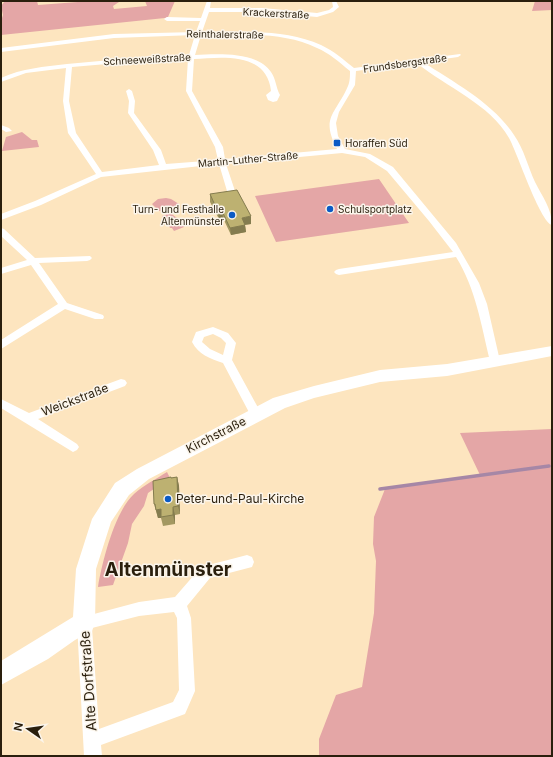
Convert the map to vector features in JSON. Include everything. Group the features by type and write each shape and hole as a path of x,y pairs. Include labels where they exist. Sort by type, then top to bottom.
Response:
{"street":[{"path":"209,1 192,57 189,72 191,82 189,91 219,147 231,191"},
{"name":"Krackerstraße","path":"207,10 262,10 317,15 331,11 336,7 334,1"},
{"path":"167,19 203,20"},
{"name":"Reinthalerstraße","path":"1,50 84,39 199,33 265,34 299,40 326,50 353,70"},
{"name":"Frundsbergstraße","path":"353,70 420,62 458,55"},
{"name":"Schneeweißstraße","path":"1,80 16,73 133,59 233,57 253,61 268,70 273,83 274,92"},
{"path":"420,62 494,116 508,132 515,143 524,166 552,222"},
{"path":"69,66 66,101 72,134 100,175"},
{"path":"342,151 334,136 333,123 336,112 352,85 353,70"},
{"path":"128,91 132,101 131,113 157,150 163,167"},
{"path":"1,127 7,129 8,131"},
{"name":"Martin-Luther-Straße","path":"1,217 38,203 100,175 163,167 342,151 361,153 375,157 390,169 458,254 470,274 477,292 495,361"},
{"path":"1,231 32,261 64,305 99,317"},
{"path":"339,272 458,254"},
{"path":"1,271 32,261 87,258"},
{"path":"1,345 64,305"},
{"name":"Kirchstraße","path":"84,623 86,568 102,518 122,489 143,474 256,415 279,404 314,392 380,376 447,370 552,351"},
{"path":"227,360 256,415"},
{"name":"Weickstraße","path":"28,418 121,383"},
{"name":"Weickstraße","path":"1,403 28,418 73,447"},
{"path":"179,604 206,572 247,562"},
{"name":"Alte Dorfstraße","path":"179,604 184,618 187,691 179,708 93,748 84,623 138,609 179,604"},
{"path":"1,674 40,651 67,632 84,623"}],"shaded area":[{"path":"5,1 37,1 38,5 91,1 135,1 119,2 113,6 114,9 147,6 145,1 175,1 168,17 165,18 1,35 1,21 3,15 1,6"},
{"path":"535,1 552,1 552,10 532,11"},
{"path":"22,132 32,140 37,140 39,147 2,151 6,137"},
{"name":"Schulsportplatz","path":"379,179 409,223 276,242 255,196"},
{"path":"166,198 179,204 172,208 171,212 176,217 186,222 184,227 174,231 168,224 165,225 162,216 166,215 165,211 159,211 152,204 158,199"},
{"path":"552,429 552,756 319,756 319,739 336,695 362,687 374,613 376,561 373,544 374,517 385,489 480,475 460,433"},
{"path":"167,472 170,478 148,493 144,506 132,524 128,543 113,585 98,587 110,538 115,524 127,502 134,494 146,485"}],"building":[{"name":"Turn- und Festhalle Altenmünster","path":"237,190 251,216 242,218 245,225 230,228 222,211 218,212 210,194"},
{"name":"Peter-und-Paul-Kirche","path":"177,477 178,506 173,507 173,515 161,517 161,509 156,510 154,504 153,481"}],"waterway":[{"path":"380,489 549,466"}],"place":[{"name":"Horaffen Süd","path":"337,143"},
{"name":"Schulsportplatz","path":"330,209"},
{"name":"Turn- und Festhalle Altenmünster","path":"232,215"},
{"name":"Peter-und-Paul-Kirche","path":"168,499"}],"district":[{"name":"Altenmünster","path":"168,569"}]}
